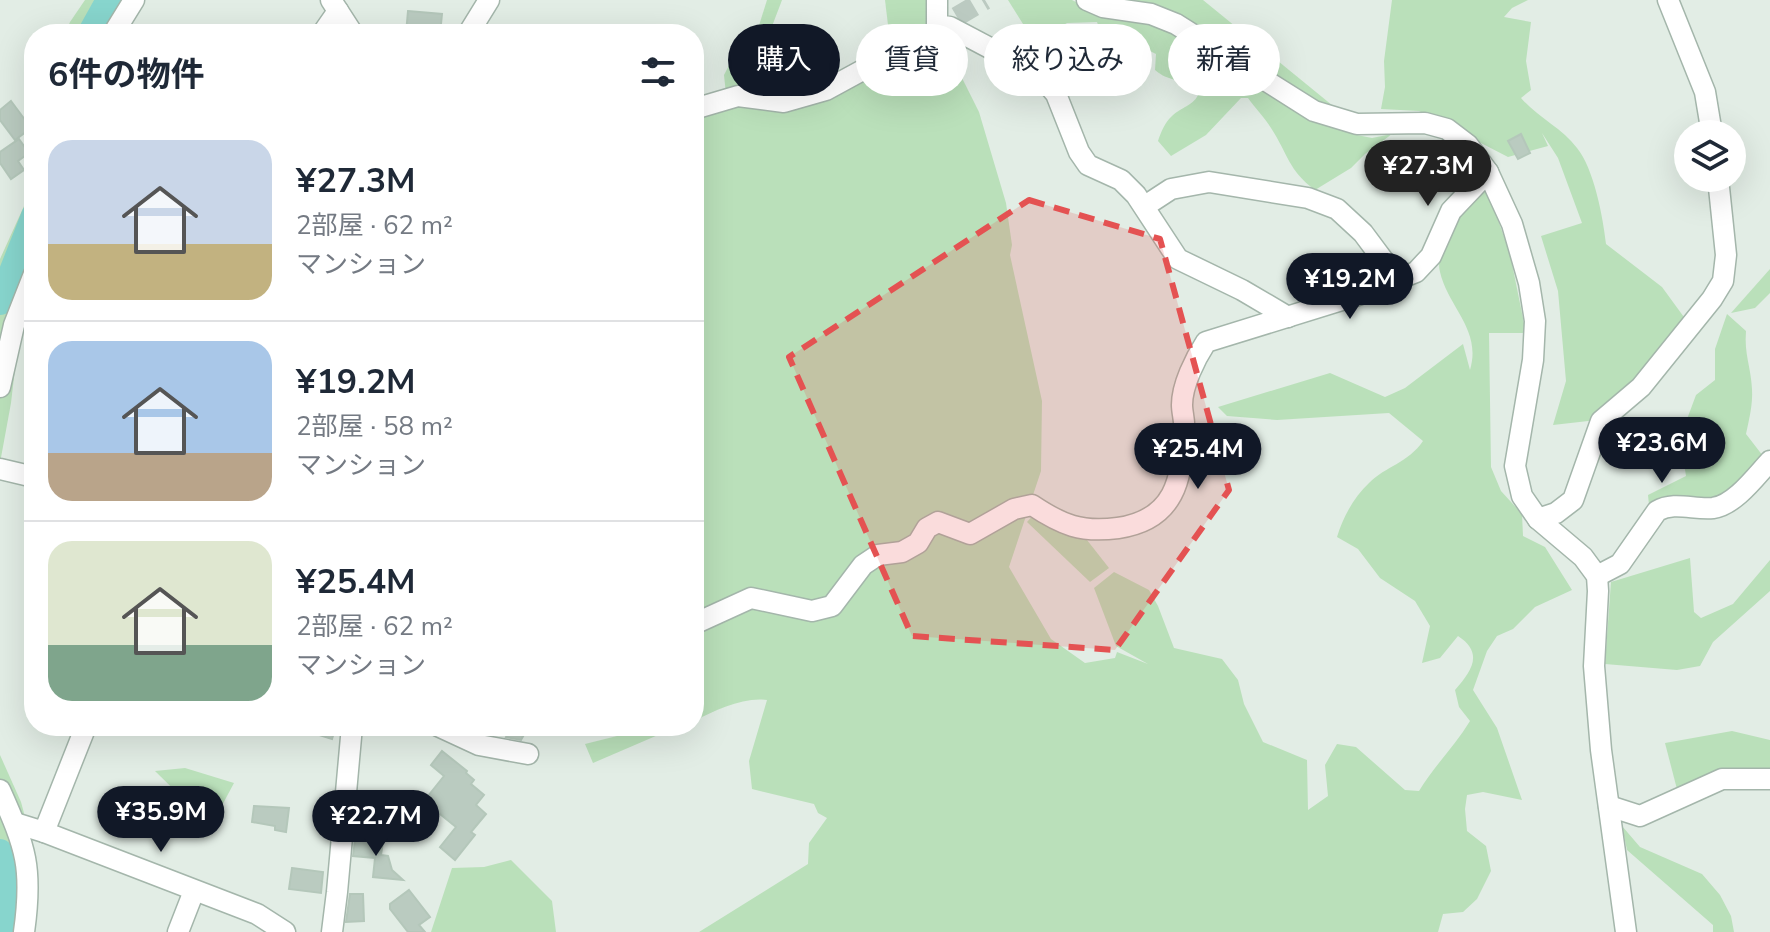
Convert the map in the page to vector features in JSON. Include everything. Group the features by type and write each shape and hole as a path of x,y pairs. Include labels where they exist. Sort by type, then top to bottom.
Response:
{"street":[{"path":"119,24 134,0"},
{"path":"474,24 488,0"},
{"path":"937,0 937,25 950,27 1039,74 1056,94 1079,152 1088,165 1121,180 1145,206 1178,259 1242,290 1288,317"},
{"path":"1087,0 1103,7 1151,14 1176,24 1314,111 1357,124 1425,123 1447,129 1468,145 1488,172 1512,224 1529,283 1535,321 1533,360 1515,466 1522,496 1538,519 1583,557 1597,576 1594,666 1601,750 1626,932"},
{"path":"1668,0 1705,92 1710,120"},
{"path":"335,6 347,24"},
{"path":"704,106 738,96 784,102 826,90 856,74"},
{"path":"704,619 751,598 812,611 832,606 863,565 878,555 902,552 918,543 927,528 938,522 970,534 1014,509 1032,505 1074,528 1095,531 1137,525 1166,506 1177,487 1184,429 1182,402 1197,356 1206,342 1416,272 1431,256 1451,211 1488,172"},
{"path":"1145,206 1171,189 1209,182 1308,198 1337,209 1363,233 1398,280"},
{"path":"1538,519 1556,513 1573,500 1601,421 1641,387 1723,281 1726,244 1720,192"},
{"path":"0,387 14,325 24,300"},
{"path":"1597,576 1620,564 1657,511 1665,506 1708,508 1724,505 1770,461"},
{"path":"0,469 24,475"},
{"path":"44,832 82,736"},
{"path":"332,932 351,736"},
{"path":"460,736 479,745 528,754"},
{"path":"1609,806 1640,816 1722,779 1770,779"},
{"path":"0,790 24,846 28,872 24,932"},
{"path":"15,823 257,914 285,932"},
{"path":"178,932 194,891"}],"highlighted area":[{"path":"1029,200 1160,239 1229,490 1115,650 912,636 789,357"}],"green space":[{"path":"85,0 131,0 119,24 70,22"},
{"path":"767,0 782,0 773,24 759,24"},
{"path":"885,0 931,0 928,24 888,24"},
{"path":"1008,0 1072,0 1096,12 1150,18 1168,28 1168,78 1155,70 1152,24 1023,24"},
{"path":"1127,0 1203,0 1232,24 1188,24 1159,5"},
{"path":"1392,0 1528,0 1512,8 1504,17 1531,22 1526,61 1531,90 1521,98 1564,134 1583,157 1597,194 1606,244 1662,287 1689,324 1597,420 1553,425 1566,381 1558,291 1541,236 1582,223 1558,158 1542,133 1548,146 1508,157 1419,111 1381,109"},
{"path":"1280,63 1338,110 1311,103 1280,83"},
{"path":"728,67 728,96 840,96 840,74 856,69 856,96 968,96 968,90 979,112 1006,203 1012,245 1010,255 1042,401 1041,471 1009,567 1051,639 1085,663 1115,658 1117,652 1148,664 1116,646 1094,588 1114,572 1149,590 1174,648 1222,659 1238,680 1244,704 1263,742 1307,760 1308,810 1328,796 1325,765 1337,744 1356,747 1405,790 1419,791 1470,721 1459,707 1455,690 1470,669 1473,656 1466,642 1458,636 1440,658 1422,663 1430,626 1415,601 1380,578 1358,549 1337,537 1342,522 1364,489 1376,477 1411,454 1423,441 1389,413 1277,420 1227,416 1218,407 1330,373 1385,397 1405,388 1463,344 1470,370 1472,343 1444,285 1439,262 1453,223 1483,177 1510,254 1526,333 1489,333 1491,467 1501,491 1522,514 1523,536 1545,547 1572,590 1535,607 1513,629 1497,636 1487,651 1473,690 1497,728 1522,800 1483,792 1467,795 1467,831 1486,846 1491,871 1477,899 1463,912 1443,914 1438,932 699,932 808,864 809,843 827,818 818,813 814,804 752,789 749,761 767,700 739,702 704,716 704,106 726,94 724,75"},
{"path":"1280,93 1352,134 1372,138 1392,134 1351,168 1315,190 1294,168 1269,124 1248,98 1241,98 1206,135 1171,156 1158,141 1162,131 1170,118 1197,96 1280,96"},
{"path":"24,206 24,325 18,343 0,463 0,259"},
{"path":"1770,269 1770,293 1755,308 1731,313"},
{"path":"1727,314 1746,331 1752,395 1746,434 1763,456 1725,493 1708,502 1649,505 1648,495 1686,476 1680,438 1696,395 1715,380 1715,349"},
{"path":"1036,512 1087,540 1109,568 1090,582 1027,522"},
{"path":"1690,558 1694,612 1701,618 1733,604 1770,560 1770,591 1713,642 1700,666 1677,670 1605,664 1611,582"},
{"path":"1732,731 1770,740 1770,774 1678,793 1665,743"},
{"path":"617,736 656,736 593,763 585,744"},
{"path":"0,755 21,802 36,858 19,932 0,932"},
{"path":"185,768 234,783 211,826 155,771"},
{"path":"1622,826 1640,847 1702,874 1720,895 1731,916 1734,932 1713,932 1713,925 1627,850"},
{"path":"511,860 552,901 556,932 431,932 452,868 484,867"}],"building":[{"path":"408,11 442,14 441,24 407,24"},
{"path":"11,101 24,119 24,133 15,140 0,120 0,110"},
{"path":"1521,134 1530,153 1518,159 1508,141"},
{"path":"19,139 24,146 24,157 18,161 24,170 11,179 0,163 0,152"},
{"path":"507,736 523,736 521,740"},
{"path":"442,751 467,771 474,780 471,784 484,795 476,805 486,814 471,832 475,835 455,860 440,847 456,827 424,801 444,776 431,765"},
{"path":"254,806 289,808 286,832 275,830 275,826 252,822"},
{"path":"355,840 383,842 381,855 388,856 392,870 403,880 373,877 375,858 353,856"},
{"path":"292,868 323,872 321,893 289,889"},
{"path":"409,890 430,917 419,925 425,932 408,932 390,909 390,904"},
{"path":"350,894 363,894 364,921 346,922"}],"waterway":[{"path":"96,24 109,0"},
{"path":"0,302 24,241"},
{"path":"0,852 8,881 4,932"}],"tunnel":[{"path":"944,24 985,0"}]}
